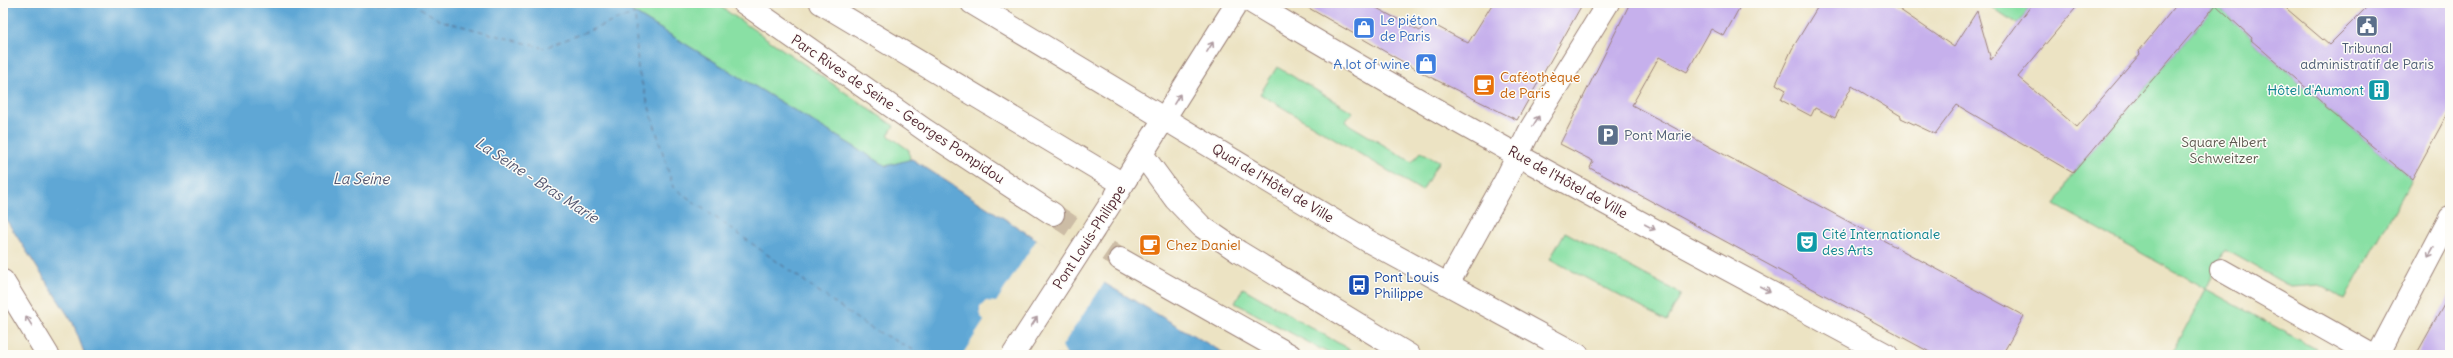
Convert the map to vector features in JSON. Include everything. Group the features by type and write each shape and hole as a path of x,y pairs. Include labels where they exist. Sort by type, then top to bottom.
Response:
{"street":[{"name":"Parc Rives de Seine - Georges Pompidou","path":"744,3 925,130 1053,214"},
{"path":"821,3 1123,184"},
{"name":"Quai de l'Hôtel de Ville","path":"972,3 1368,241 1578,355"},
{"name":"Pont Louis-Philippe","path":"1013,355 1237,3"},
{"name":"Rue de l'Hôtel de Ville","path":"1253,3 1369,72 1518,155 1887,355"},
{"path":"1448,284 1518,155 1608,3"},
{"path":"1142,154 1175,199 1201,226 1239,252 1409,355"},
{"path":"2378,355 2450,218"},
{"path":"1120,259 1290,355"},
{"path":"2221,270 2372,355"},
{"path":"3,281 48,355"}],"green space":[{"path":"618,3 715,3 894,126 888,135 909,150 910,160 886,166"},
{"path":"1986,3 2033,3 2017,24"},
{"name":"Square Albert Schweitzer","path":"2216,5 2252,38 2251,40 2326,105 2325,107 2412,179 2345,299 2320,285 2291,287 2225,250 2206,289 2055,205 2073,173"},
{"path":"1277,67 1353,112 1345,122 1412,162 1421,152 1439,161 1422,191 1260,94"},
{"path":"1565,232 1681,294 1667,321 1550,259"},
{"path":"1243,288 1359,355 1332,355 1235,303"},
{"path":"2206,289 2316,349 2313,355 2171,355"}],"water":[{"name":"La Seine","path":"3,3 618,3 886,166 912,159 1104,283 1227,355 85,355 73,323 3,215"}],"pier":[{"path":"1037,239 1105,282 1062,346 1067,355 962,355 984,321 980,315 980,307 986,301 996,302"}],"building":[{"path":"1300,3 1367,3 1420,31 1425,20 1468,43 1493,3 1583,3 1517,120 1426,75"},
{"path":"1630,3 1742,3 1724,36 1711,29 1687,72 1659,57 1632,105 2024,316 2002,355 1935,355 1590,168 1593,161 1560,144"},
{"path":"1820,3 1890,3 1954,47 1977,11 1991,60 2033,3 2080,3 2018,77 2077,127 2140,54 2139,51 2178,3 2280,3 2329,45 2371,3 2450,3 2450,109 2412,179 2325,107 2326,105 2251,40 2252,38 2216,5 2073,173 1957,105 1935,134 1901,118 1901,116 1852,86 1835,118 1815,108 1811,116 1781,100 1786,90 1776,84 1792,49"},
{"path":"2450,294 2450,355 2416,355"}],"ferry route":[{"path":"413,3 439,20 544,48 635,13 638,70 673,187 867,326 923,355"}],"tunnel":[{"path":"1053,214 1120,259"}],"place":[{"name":"Tribunal administratif de Paris","path":"2367,26"},
{"name":"Le piéton de Paris","path":"1364,28"},
{"name":"A lot of wine","path":"1426,64"},
{"name":"Caféothèque de Paris","path":"1484,85"},
{"name":"Hôtel d'Aumont","path":"2379,90"},
{"name":"Pont Marie","path":"1608,135"},
{"name":"Cité Internationale des Arts","path":"1807,242"},
{"name":"Chez Daniel","path":"1150,245"},
{"name":"Pont Louis Philippe","path":"1359,285"}],"water label":[{"name":"La Seine - Bras Marie","path":"537,180"}]}
